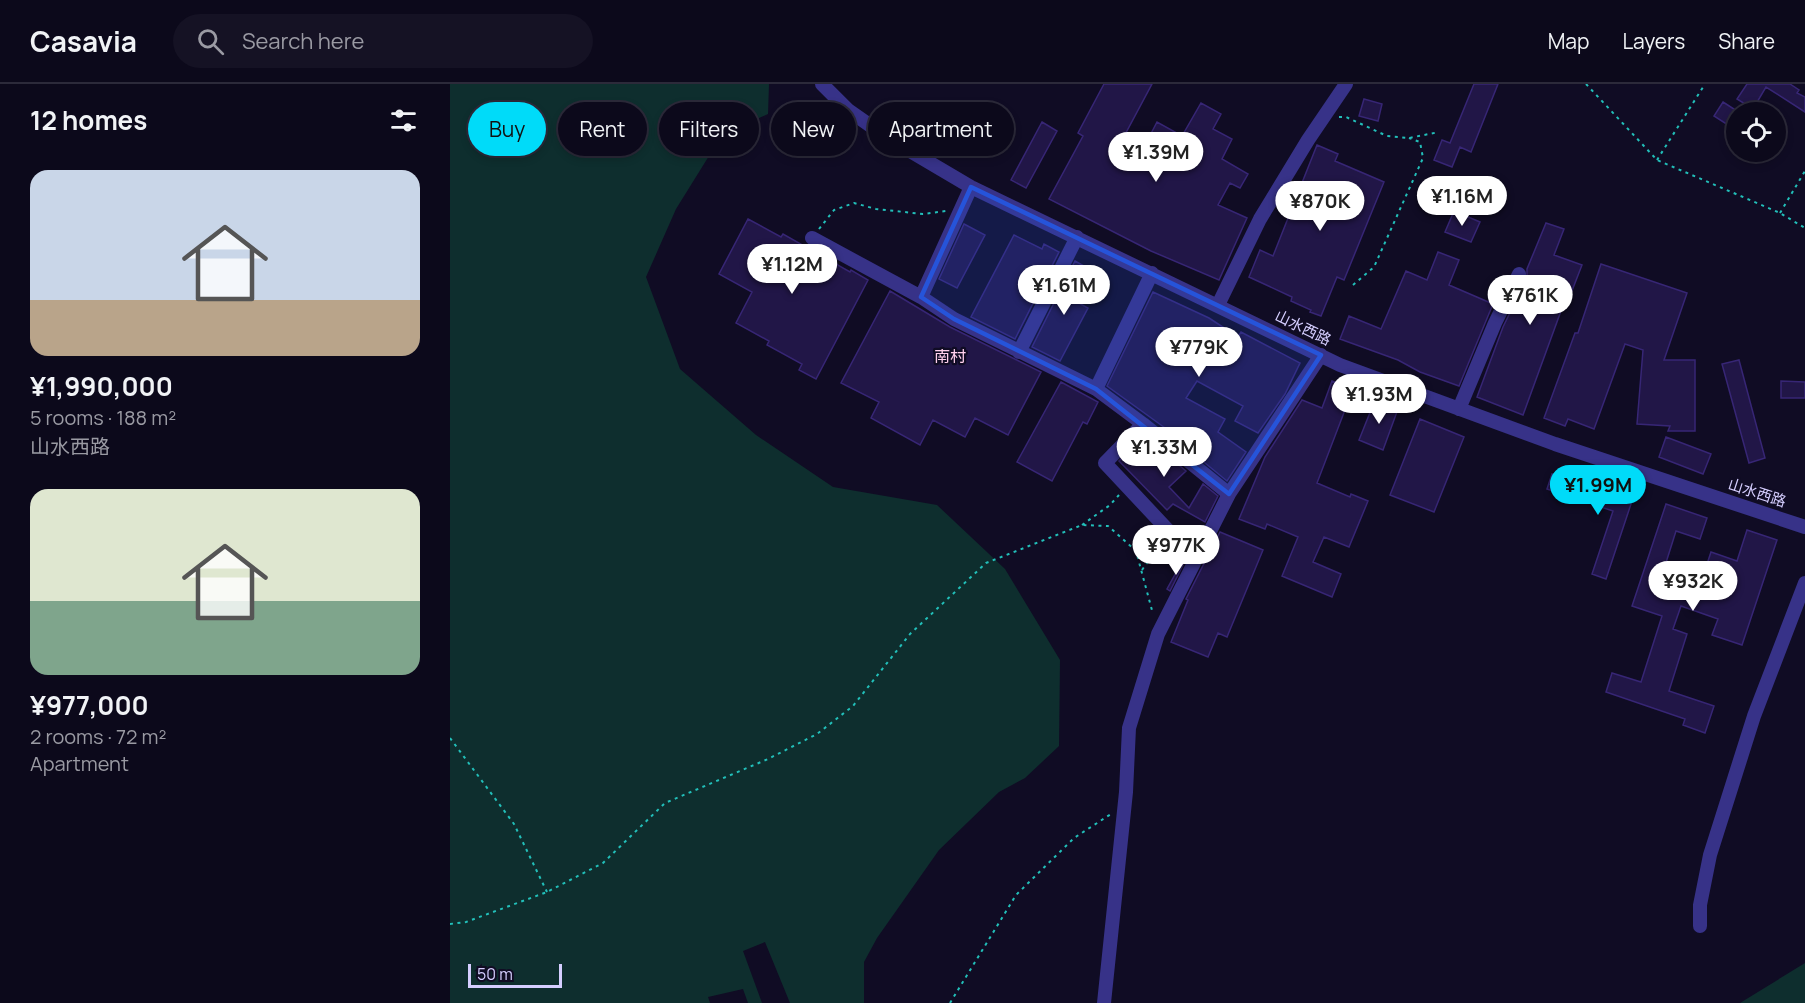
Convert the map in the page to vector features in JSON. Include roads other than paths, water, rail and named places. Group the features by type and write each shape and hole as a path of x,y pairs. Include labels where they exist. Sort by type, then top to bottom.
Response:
{"street":[{"name":"山水西路","path":"822,84 848,110 971,187 1340,365 1555,444 1805,527"},
{"path":"1218,305 1260,219 1346,84"},
{"path":"921,297 971,187"},
{"path":"1019,352 1077,237"},
{"path":"812,238 921,297 954,319 1096,389 1229,494"},
{"path":"1096,389 1152,273"},
{"path":"1459,409 1495,323 1519,274"},
{"path":"1104,1003 1126,792 1129,728 1158,634 1229,494 1321,356"},
{"path":"1143,424 1105,464 1195,559"},
{"path":"1700,926 1700,905 1710,855 1754,716 1805,583"}],"district":[{"name":"南村","path":"950,356"}]}
